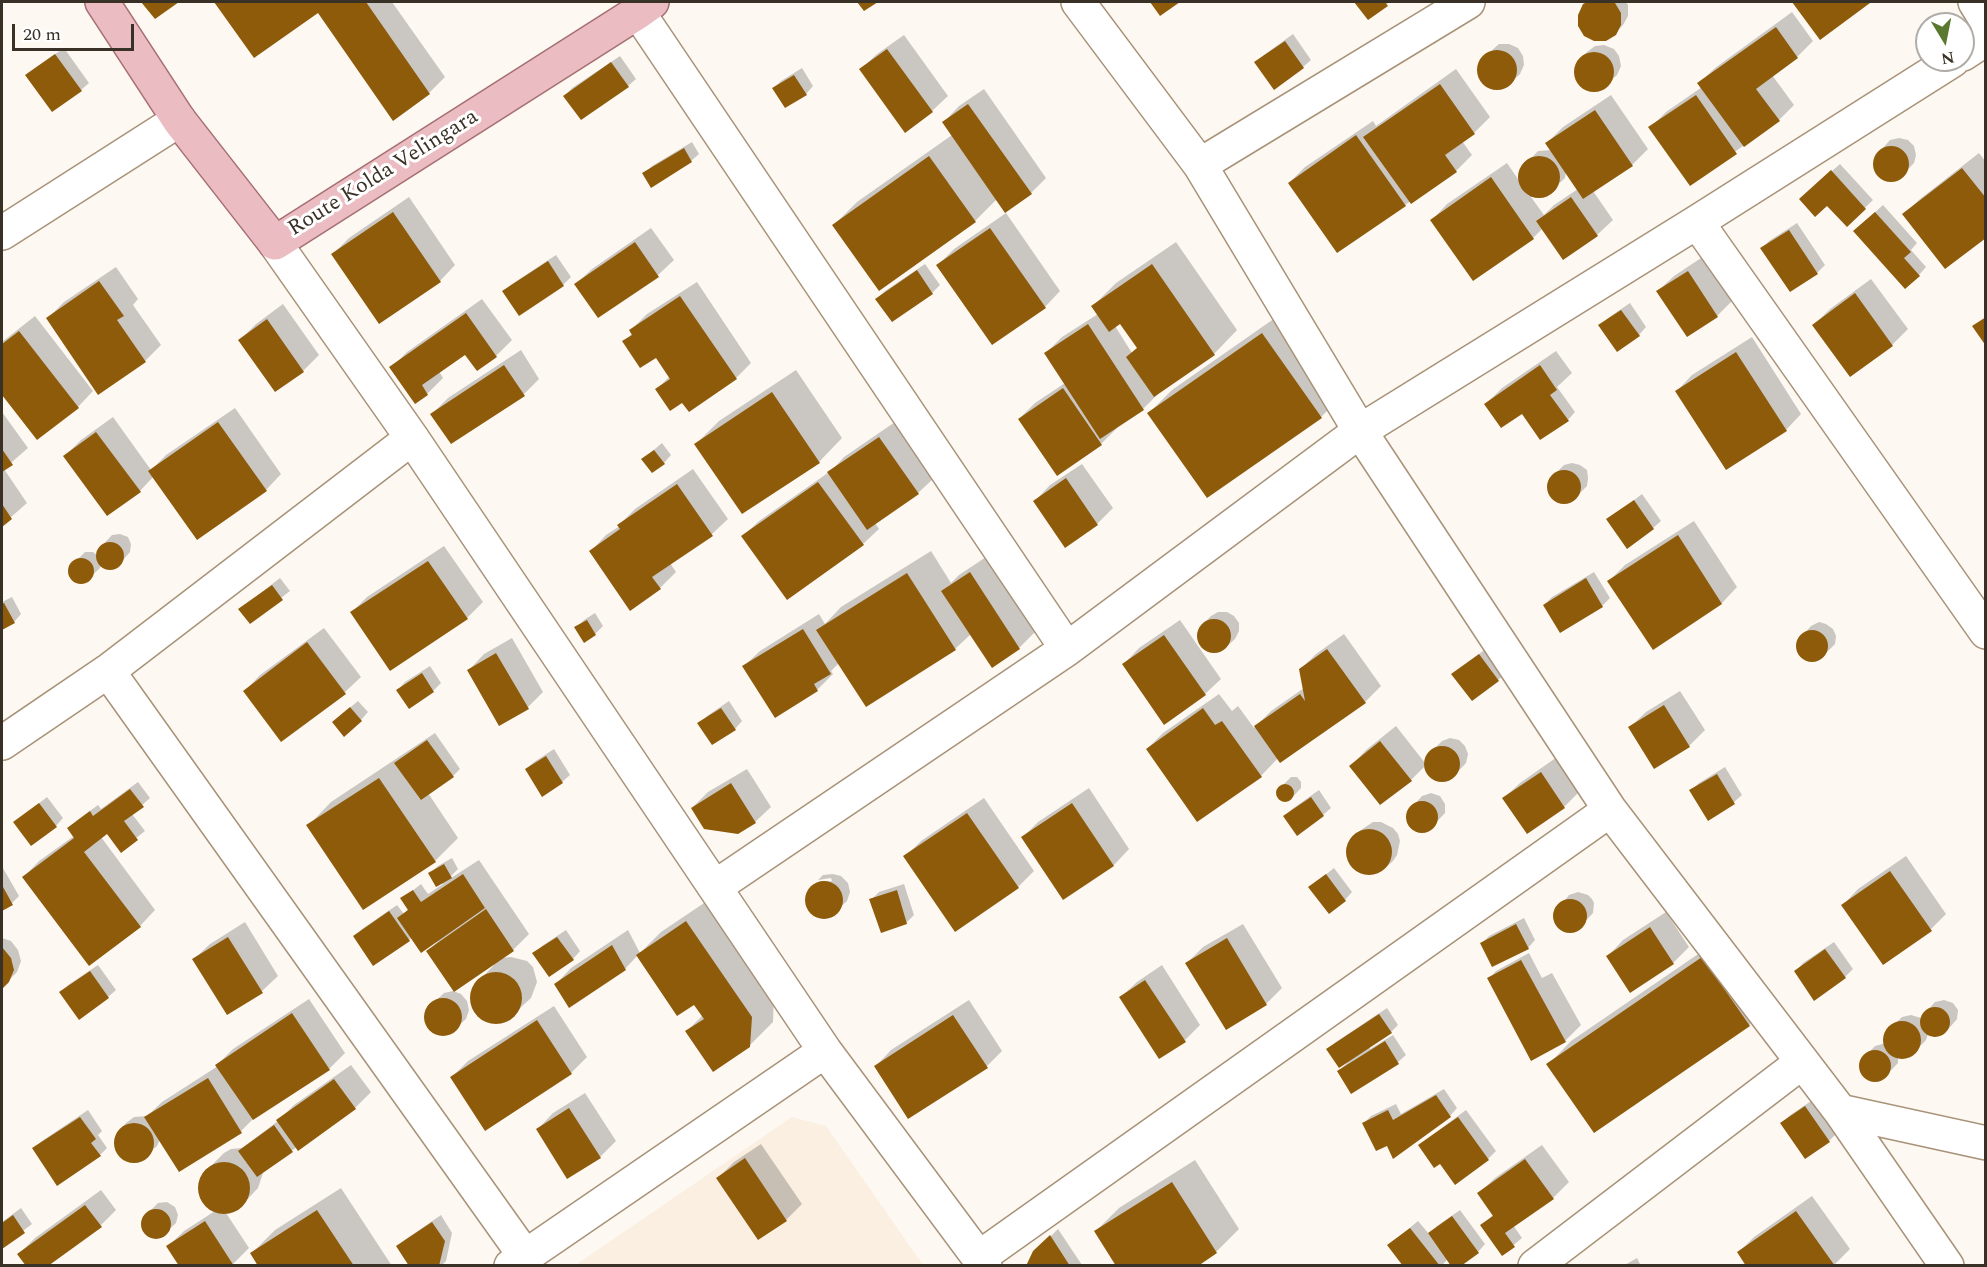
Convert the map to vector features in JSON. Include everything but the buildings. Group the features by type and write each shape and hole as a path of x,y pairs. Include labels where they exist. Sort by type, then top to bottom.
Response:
{"main road":[{"name":"Route Kolda Velingara","path":"102,2 179,120 275,243 645,7"}],"street":[{"path":"1078,2 1200,165 1359,431 1610,810 1801,1063 1840,1111 1947,1266"},
{"path":"1200,165 1468,2"},
{"path":"1975,2 1986,20"},
{"path":"645,7 1067,649"},
{"path":"715,887 1067,649 1359,431 1934,72"},
{"path":"2,233 179,120"},
{"path":"1697,222 1986,632"},
{"path":"275,243 412,438 825,1051 983,1262 1610,810"},
{"path":"2,743 108,670 412,438"},
{"path":"108,670 518,1261 825,1051"},
{"path":"1535,1266 1801,1063"},
{"path":"1840,1111 1986,1143"}],"shaded area":[{"path":"792,1117 826,1126 923,1265 574,1266"}]}
